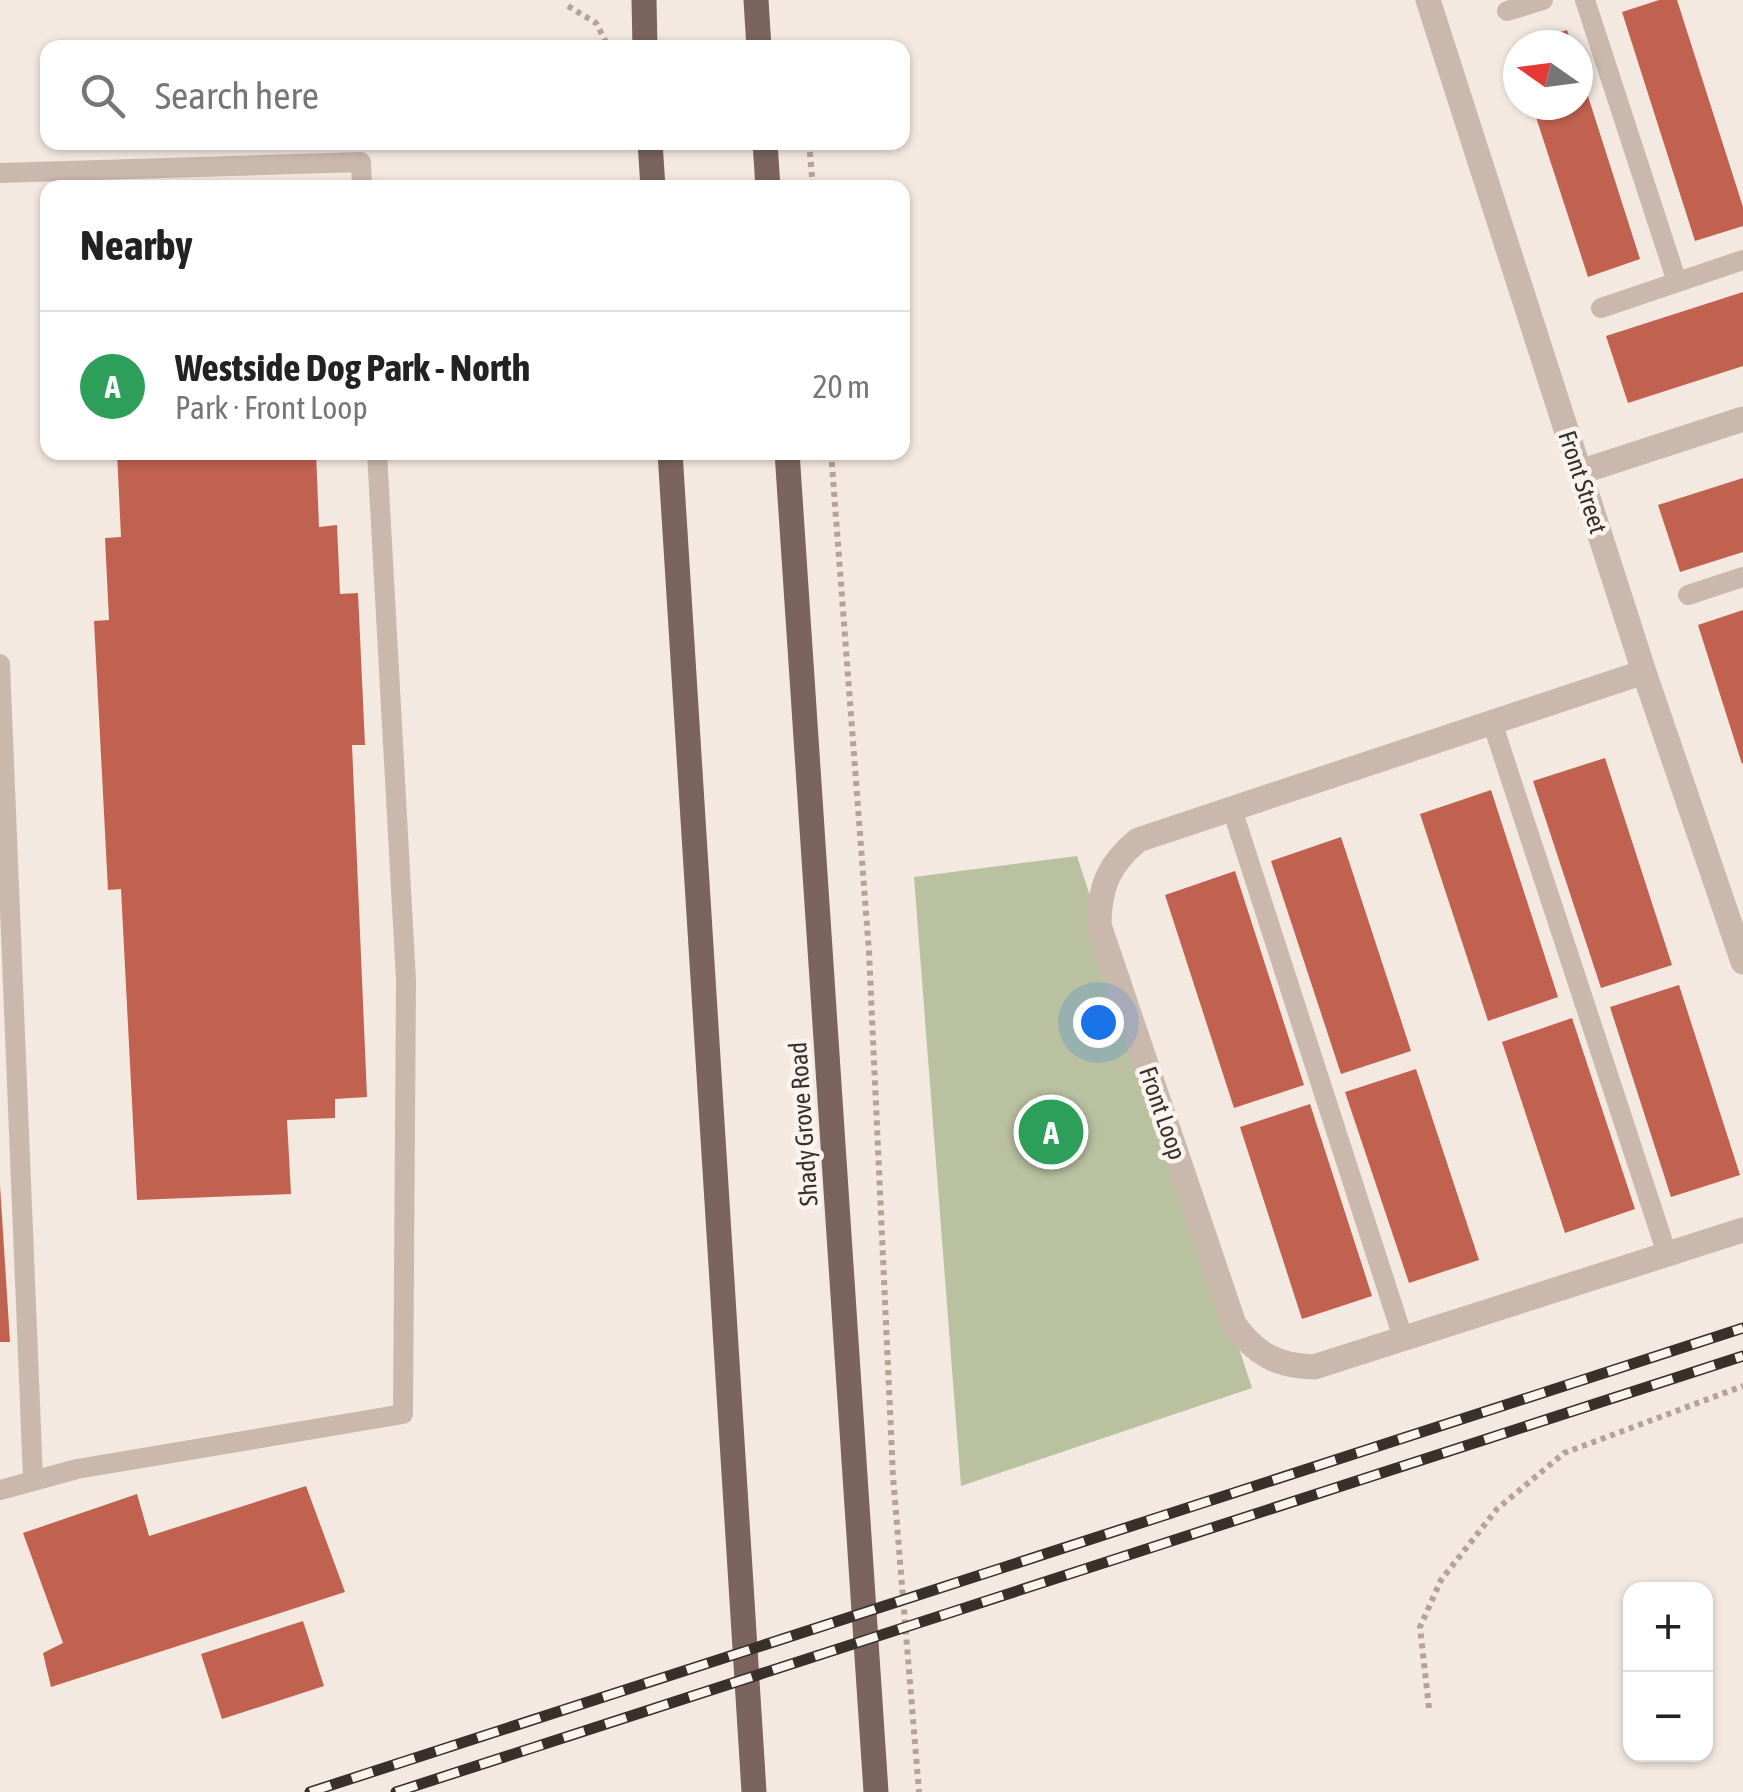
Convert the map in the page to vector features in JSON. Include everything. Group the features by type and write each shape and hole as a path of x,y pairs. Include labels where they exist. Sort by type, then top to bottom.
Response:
{"main road":[{"path":"644,0 645,40"},
{"path":"756,0 758,40"},
{"path":"651,150 652,180"},
{"path":"766,150 767,180"},
{"path":"671,460 754,1792"},
{"name":"Shady Grove Road","path":"788,460 876,1792"}],"street":[{"name":"Front Street","path":"1428,0 1644,672 1743,962"},
{"path":"1580,472 1743,419"},
{"name":"Front Loop","path":"1644,672 1138,840 1117,857 1099,900 1099,925 1234,1324 1249,1345 1287,1366 1314,1367 1743,1230"}],"lane":[{"path":"1507,12 1544,0"},
{"path":"1585,0 1676,282"},
{"path":"0,173 360,162 361,180"},
{"path":"1601,308 1743,260"},
{"path":"0,1490 33,1478 403,1414 406,980 377,460"},
{"path":"1688,595 1743,577"},
{"path":"0,664 33,1478"},
{"path":"1492,722 1666,1254"},
{"path":"1232,809 1403,1338"}],"path":[{"path":"568,6 596,22 605,40"},
{"path":"811,150 812,180"},
{"path":"833,460 869,952 893,1476 919,1792"},
{"path":"1429,1708 1420,1627 1440,1580 1496,1509 1564,1453 1743,1386"}],"green space":[{"path":"1077,856 1252,1388 961,1486 914,877"}],"building":[{"path":"1659,0 1677,0 1743,207 1743,226 1695,241 1622,12"},
{"path":"1593,112 1640,259 1588,277 1537,120 1593,120"},
{"path":"1743,292 1743,366 1628,403 1606,336"},
{"path":"117,460 316,460 319,527 337,525 340,594 358,593 365,745 352,745 367,1097 335,1099 335,1118 287,1120 291,1194 137,1200 121,889 108,890 94,621 109,620 105,538 121,537"},
{"path":"1743,478 1743,552 1680,572 1658,505"},
{"path":"1743,610 1743,763 1742,764 1698,625"},
{"path":"1605,758 1672,965 1601,988 1533,781"},
{"path":"1491,790 1558,997 1488,1021 1420,814"},
{"path":"1341,837 1411,1051 1341,1074 1271,861"},
{"path":"1235,871 1304,1085 1234,1108 1165,895"},
{"path":"1679,985 1740,1175 1671,1197 1610,1007"},
{"path":"1572,1018 1635,1209 1565,1233 1502,1042"},
{"path":"1416,1069 1479,1260 1409,1283 1345,1092"},
{"path":"1310,1104 1372,1296 1302,1319 1240,1127"},
{"path":"0,1185 10,1342 0,1342"},
{"path":"306,1486 345,1592 51,1687 43,1653 63,1643 23,1533 137,1494 149,1536"},
{"path":"303,1621 324,1686 222,1719 201,1654"}],"railway":[{"path":"310,1792 1743,1328"},
{"path":"396,1792 1743,1356"}],"place":[{"name":"Westside Dog Park - North","path":"1051,1132"}]}
